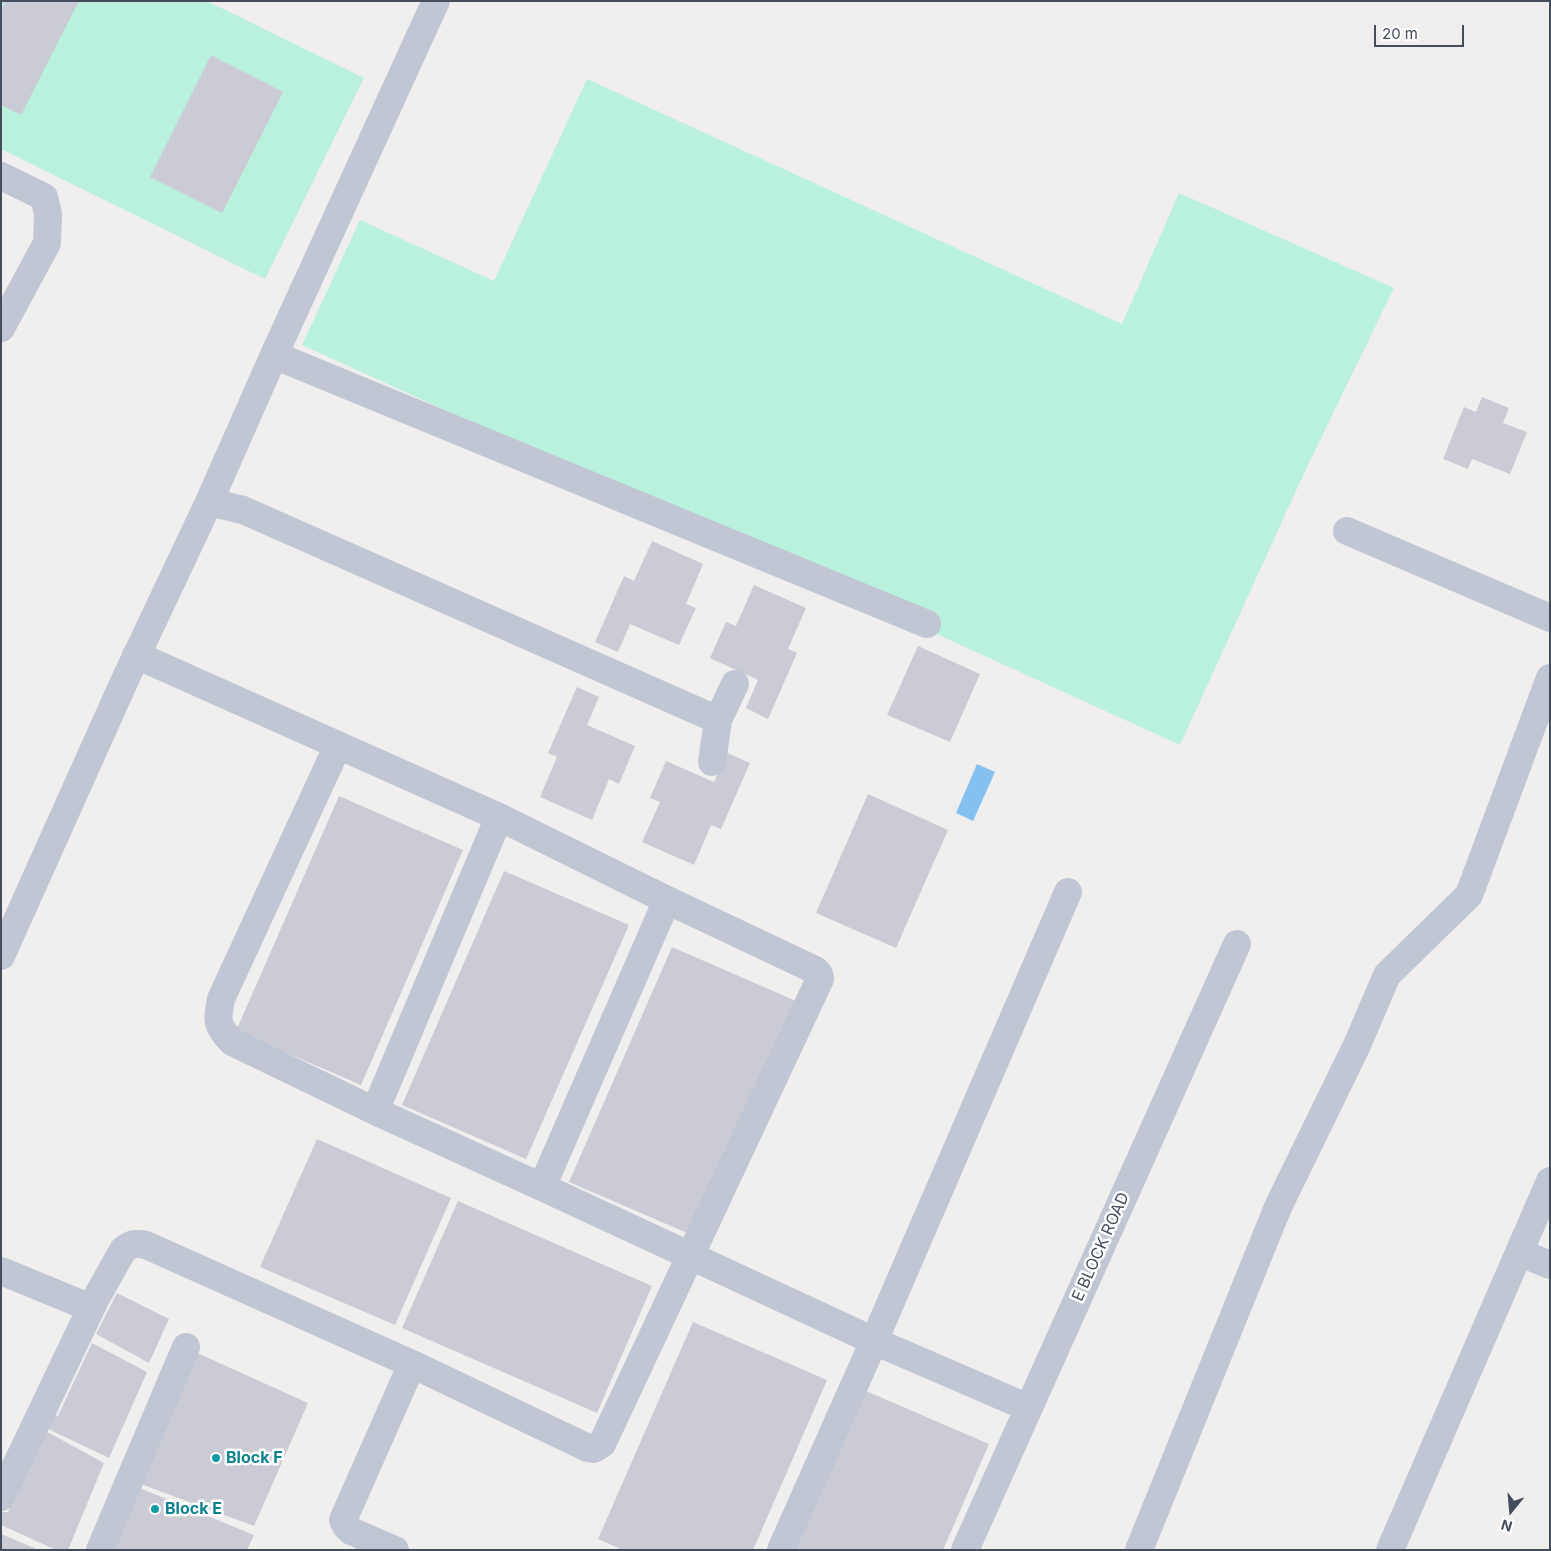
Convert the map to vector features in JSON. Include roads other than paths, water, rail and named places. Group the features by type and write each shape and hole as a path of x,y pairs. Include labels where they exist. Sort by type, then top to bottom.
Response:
{"street":[{"path":"1,956 136,655 208,502 436,1"},
{"path":"1,176 44,197 48,214 47,243 1,328"},
{"path":"274,355 927,624"},
{"path":"208,502 243,510 718,720"},
{"path":"1347,531 1550,618"},
{"path":"1,1497 91,1308 123,1250 129,1245 137,1243 146,1245 412,1364 594,1449 602,1444 820,979 819,974 815,970 499,817 136,655"},
{"path":"1139,1550 1278,1207 1357,1045 1387,975 1468,895 1550,678"},
{"path":"712,762 718,720 735,684"},
{"path":"338,745 221,999 218,1015 220,1030 232,1042 374,1111 874,1341 1029,1408"},
{"path":"374,1111 499,817"},
{"path":"781,1550 874,1341 1068,892"},
{"path":"542,1187 667,900"},
{"name":"E BLOCK ROAD","path":"965,1550 1237,944"},
{"path":"1390,1550 1550,1181"},
{"path":"1519,1252 1550,1266"},
{"path":"1,1271 91,1308"},
{"path":"100,1550 186,1348"},
{"path":"395,1550 351,1531 346,1526 344,1520 412,1364"}],"water":[{"path":"977,764 995,772 973,821 956,813"}],"place":[{"name":"Block F","path":"216,1458"},
{"name":"Block E","path":"155,1509"}]}
